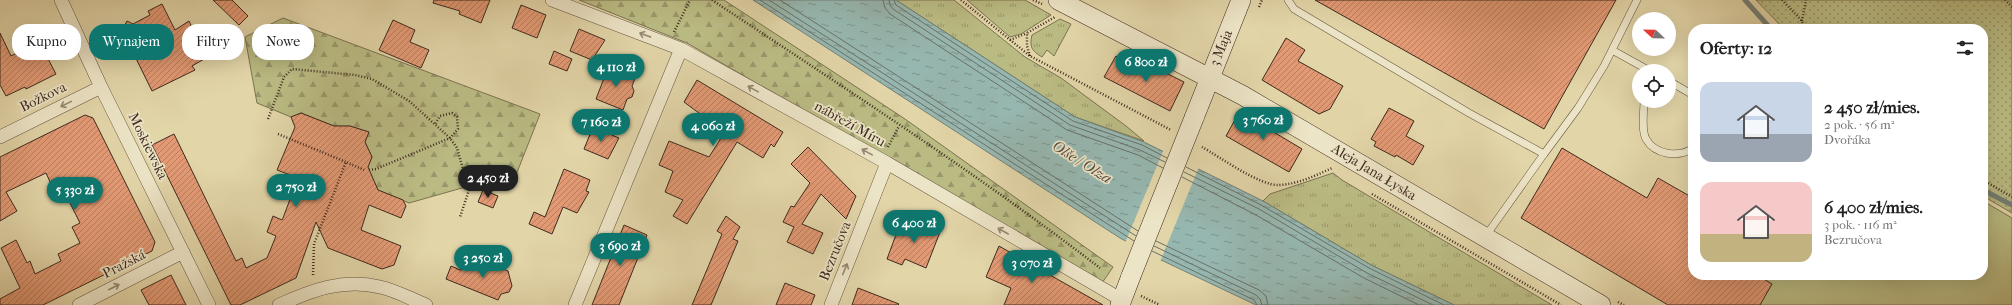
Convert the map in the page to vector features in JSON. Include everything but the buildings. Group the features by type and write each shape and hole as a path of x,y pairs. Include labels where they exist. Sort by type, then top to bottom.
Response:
{"street":[{"name":"Moskiewska","path":"61,0 101,87 209,305"},
{"name":"nábřeží Míru","path":"552,0 681,49 887,163 1121,303"},
{"name":"3 Maja","path":"1121,303 1241,0"},
{"name":"Aleja Jana Łyska","path":"1058,6 1209,78 1249,99 1600,305"},
{"path":"575,305 681,49"},
{"name":"Božkova","path":"0,137 101,87"},
{"name":"Bezručova","path":"831,305 887,163"},
{"name":"Pražská","path":"79,305 182,252"},
{"path":"279,305 313,290 339,284 356,283 381,287 426,305"}],"lane":[{"path":"1288,0 1294,9 1469,113 1544,154"},
{"path":"1485,237 1578,108 1612,50 1637,0"},
{"path":"1612,50 1635,64"},
{"path":"1676,85 1688,92"},
{"path":"1644,108 1645,138 1654,147 1666,153 1678,155 1688,150"}],"path":[{"path":"669,44 690,0"},
{"path":"712,0 1043,225 1105,272"},
{"path":"961,0 1030,56 1176,132"},
{"path":"1256,14 1262,0"},
{"path":"1782,0 1802,22"},
{"path":"1802,22 1806,0"},
{"path":"2005,0 2012,7"},
{"path":"1010,40 1054,19 1058,6"},
{"path":"1027,33 1027,46 1030,56"},
{"path":"268,119 284,76 292,69 355,75 372,79 409,101 450,138 457,148 469,190 460,216"},
{"path":"369,170 376,169 450,138 458,129 457,117 452,113 440,116 435,124"},
{"path":"887,163 886,151 899,126"},
{"path":"278,134 364,170"},
{"path":"1196,144 1258,179 1278,185 1295,183 1333,168"},
{"path":"313,290 314,244 346,162"},
{"path":"1988,183 2012,196"}],"green space":[{"path":"579,0 724,0 905,119 1113,267 1102,283 687,43"},
{"path":"896,0 954,0 1025,57 1061,78 1144,141 1075,117"},
{"path":"967,0 1025,0 1051,15 1021,34 1010,37"},
{"path":"1756,0 2012,0 2012,213 1988,199 1988,24 1779,24"},
{"path":"283,18 299,24 271,24"},
{"path":"1060,19 1071,24 1054,56 1047,50 1042,57 1036,53 1031,46 1032,35"},
{"path":"314,30 540,114 514,180 462,188 409,203 378,190 367,168 372,157 365,142 369,132 350,126 334,126 301,113 291,117 257,103 245,37 252,34 252,60 314,60"},
{"path":"1333,173 1342,180 1552,305 1454,305 1371,265 1263,201 1270,194"},
{"path":"1988,204 2012,218 2012,305 1693,305 1708,280 1988,280"}],"water":[{"name":"Olše / Olza","path":"753,0 896,0 1075,117 1144,142 1263,201 1371,265 1454,305 1256,305 1159,259 1120,238"}],"pier":[{"path":"1164,149 1199,167 1160,262 1125,243"}],"waterway":[{"path":"1745,0 1767,24"},
{"path":"1988,193 2012,205"}]}
